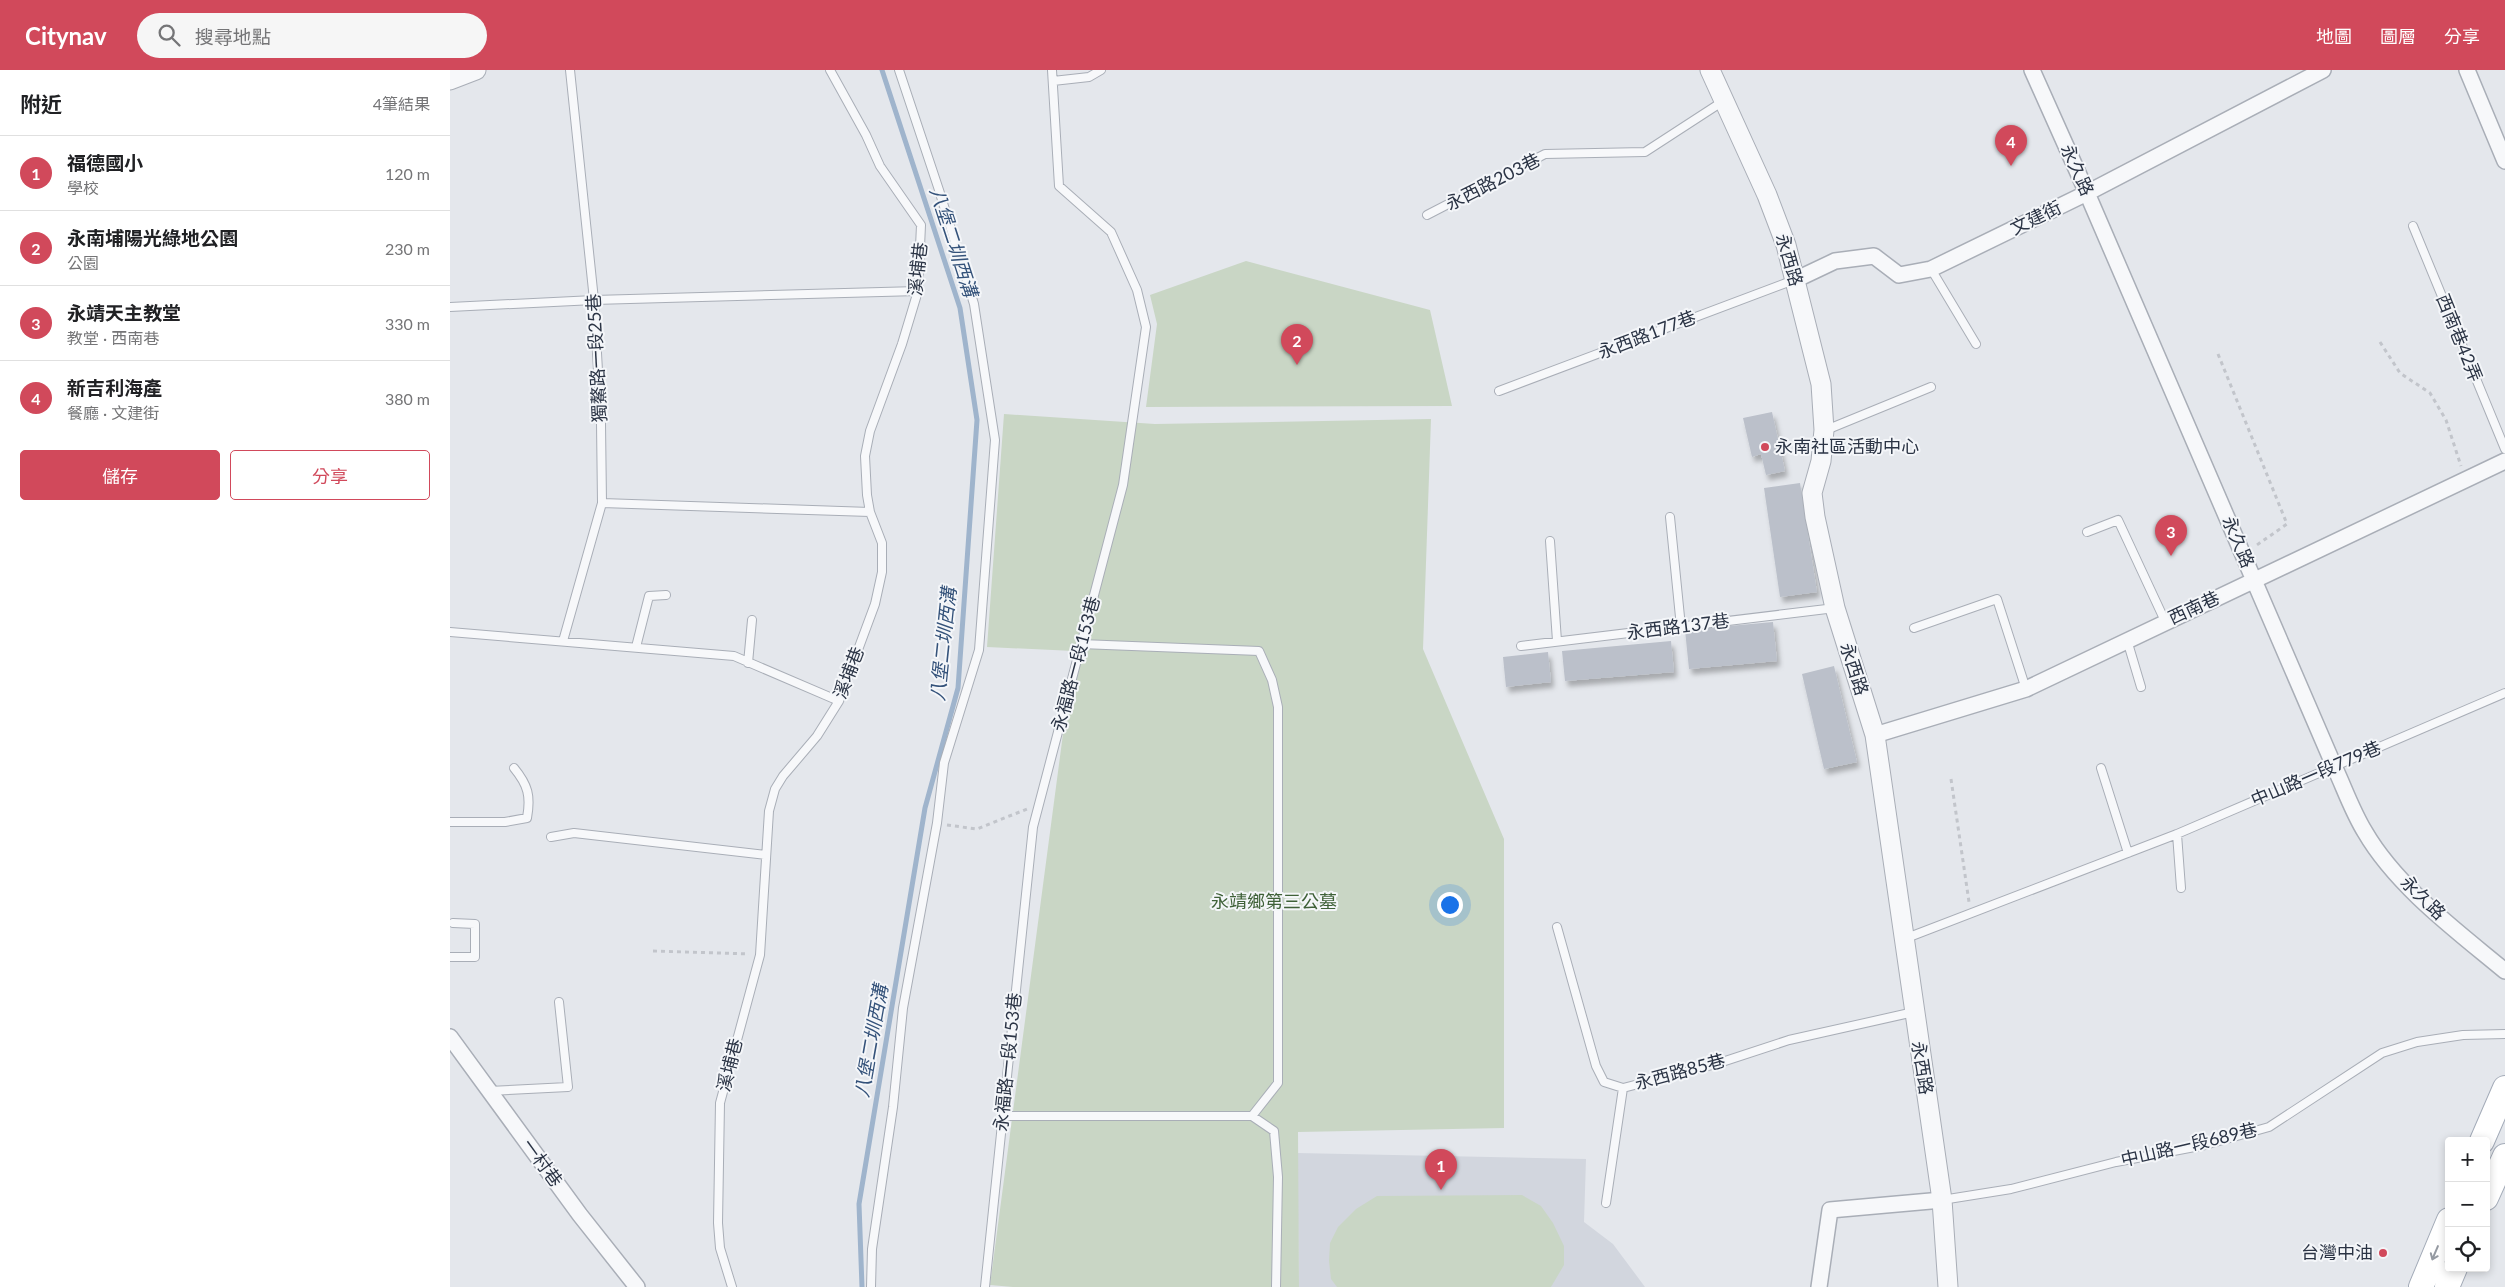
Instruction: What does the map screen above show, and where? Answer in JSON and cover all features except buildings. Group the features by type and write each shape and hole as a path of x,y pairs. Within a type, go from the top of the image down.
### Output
{"main road":[{"path":"2484,1137 2505,1088"},
{"path":"2490,1189 2505,1156"},
{"path":"2421,1287 2446,1227"},
{"path":"2447,1287 2453,1272"}],"street":[{"path":"450,80 476,70"},
{"name":"永西路","path":"1710,70 1768,195 1786,245 1821,384 1824,430 1821,461 1812,492 1815,517 1835,608 1875,735 1942,1200 1948,1287"},
{"name":"永久路","path":"2032,70 2334,766 2365,832 2398,875 2424,903 2505,971"},
{"name":"文建街","path":"1795,280 1835,261 1874,256 1900,275 1931,269 2087,193 2323,70"},
{"path":"2467,70 2505,162"},
{"name":"西南巷","path":"1875,735 2026,689 2165,621 2505,461"},
{"name":"一村巷","path":"450,1037 580,1215 637,1287"},
{"path":"1819,1287 1830,1210 1942,1200"}],"lane":[{"name":"獨鰲路一段25巷","path":"563,641 602,503 601,424 594,300 570,70"},
{"name":"溪埔巷","path":"732,1287 720,1248 718,1224 720,1103 760,955 769,811 775,789 783,776 817,736 840,701 876,604 882,572 882,543 870,512 865,456 870,431 902,344 918,291 921,225 880,166 866,135 830,70"},
{"path":"871,1287 872,1249 893,1107 903,1008 937,823 944,763 979,650 995,440 974,304 899,70"},
{"name":"永福路一段153巷","path":"985,1287 1033,827 1123,485 1146,327 1137,290 1111,232 1059,186 1052,70"},
{"path":"1053,81 1089,77 1101,70"},
{"name":"永西路203巷","path":"1427,215 1545,154 1645,152 1724,100"},
{"name":"西南巷42弄","path":"2413,226 2505,449"},
{"path":"1931,269 1976,344"},
{"name":"永西路177巷","path":"1498,391 1795,280"},
{"path":"450,307 594,300 918,291"},
{"path":"1824,430 1930,387"},
{"path":"602,503 870,512"},
{"path":"1670,516 1681,627"},
{"path":"2087,532 2118,520 2165,621"},
{"path":"1550,541 1557,641"},
{"path":"636,648 649,596 666,595"},
{"path":"1914,628 1996,599 2026,689"},
{"name":"永西路137巷","path":"1521,646 1835,608"},
{"path":"748,663 752,620"},
{"path":"450,632 734,656 840,701"},
{"path":"2127,640 2141,687"},
{"path":"1081,644 1259,651 1272,680 1278,707 1278,1083 1252,1116"},
{"name":"中山路一段779巷","path":"1904,939 2177,834 2505,693"},
{"path":"450,822 505,822 527,818 530,801 524,780 514,768"},
{"path":"2102,768 2128,853"},
{"path":"551,837 574,833 766,855"},
{"path":"2177,834 2181,888"},
{"path":"450,957 475,957 476,924 453,923"},
{"name":"永西路85巷","path":"1557,927 1596,1066 1604,1082 1623,1088 1716,1064 1789,1040 1914,1012"},
{"path":"489,1091 568,1087 559,1002"},
{"name":"中山路一段689巷","path":"1942,1200 2011,1189 2116,1162 2205,1145 2269,1127 2382,1053 2417,1042 2453,1036 2505,1034"},
{"path":"1606,1203 1623,1088"},
{"path":"1002,1116 1252,1116 1274,1132 1278,1176 1276,1287"}],"path":[{"path":"2380,342 2400,374 2430,393 2446,420 2466,480"},
{"path":"2218,354 2287,524 2243,554"},
{"path":"1951,779 1971,914"},
{"path":"937,823 977,829 1039,805"},
{"path":"653,951 760,955"}],"shaded area":[{"path":"1297,1153 1586,1159 1584,1222 1613,1244 1645,1287 1299,1287"}],"green space":[{"path":"1246,261 1430,310 1452,406 1146,407 1157,324 1150,295"},
{"name":"永靖鄉第三公墓","path":"1004,414 1155,424 1431,419 1423,649 1504,839 1504,1128 1298,1132 1299,1287 1013,1287 990,1285 1074,651 987,647"},
{"path":"1522,1195 1541,1206 1553,1223 1564,1246 1564,1265 1551,1287 1337,1287 1331,1279 1330,1243 1338,1227 1356,1209 1377,1196"}],"waterway":[{"name":"八堡二圳西溝","path":"862,1287 859,1204 925,808 958,688 977,420 960,308 882,70"}],"place":[{"name":"新吉利海產","path":"2011,166"},
{"name":"永南埔陽光綠地公園","path":"1297,365"},
{"name":"永南社區活動中心","path":"1765,447"},
{"name":"永靖天主教堂","path":"2171,556"},
{"name":"福德國小","path":"1441,1190"},
{"name":"台灣中油","path":"2383,1253"}]}
